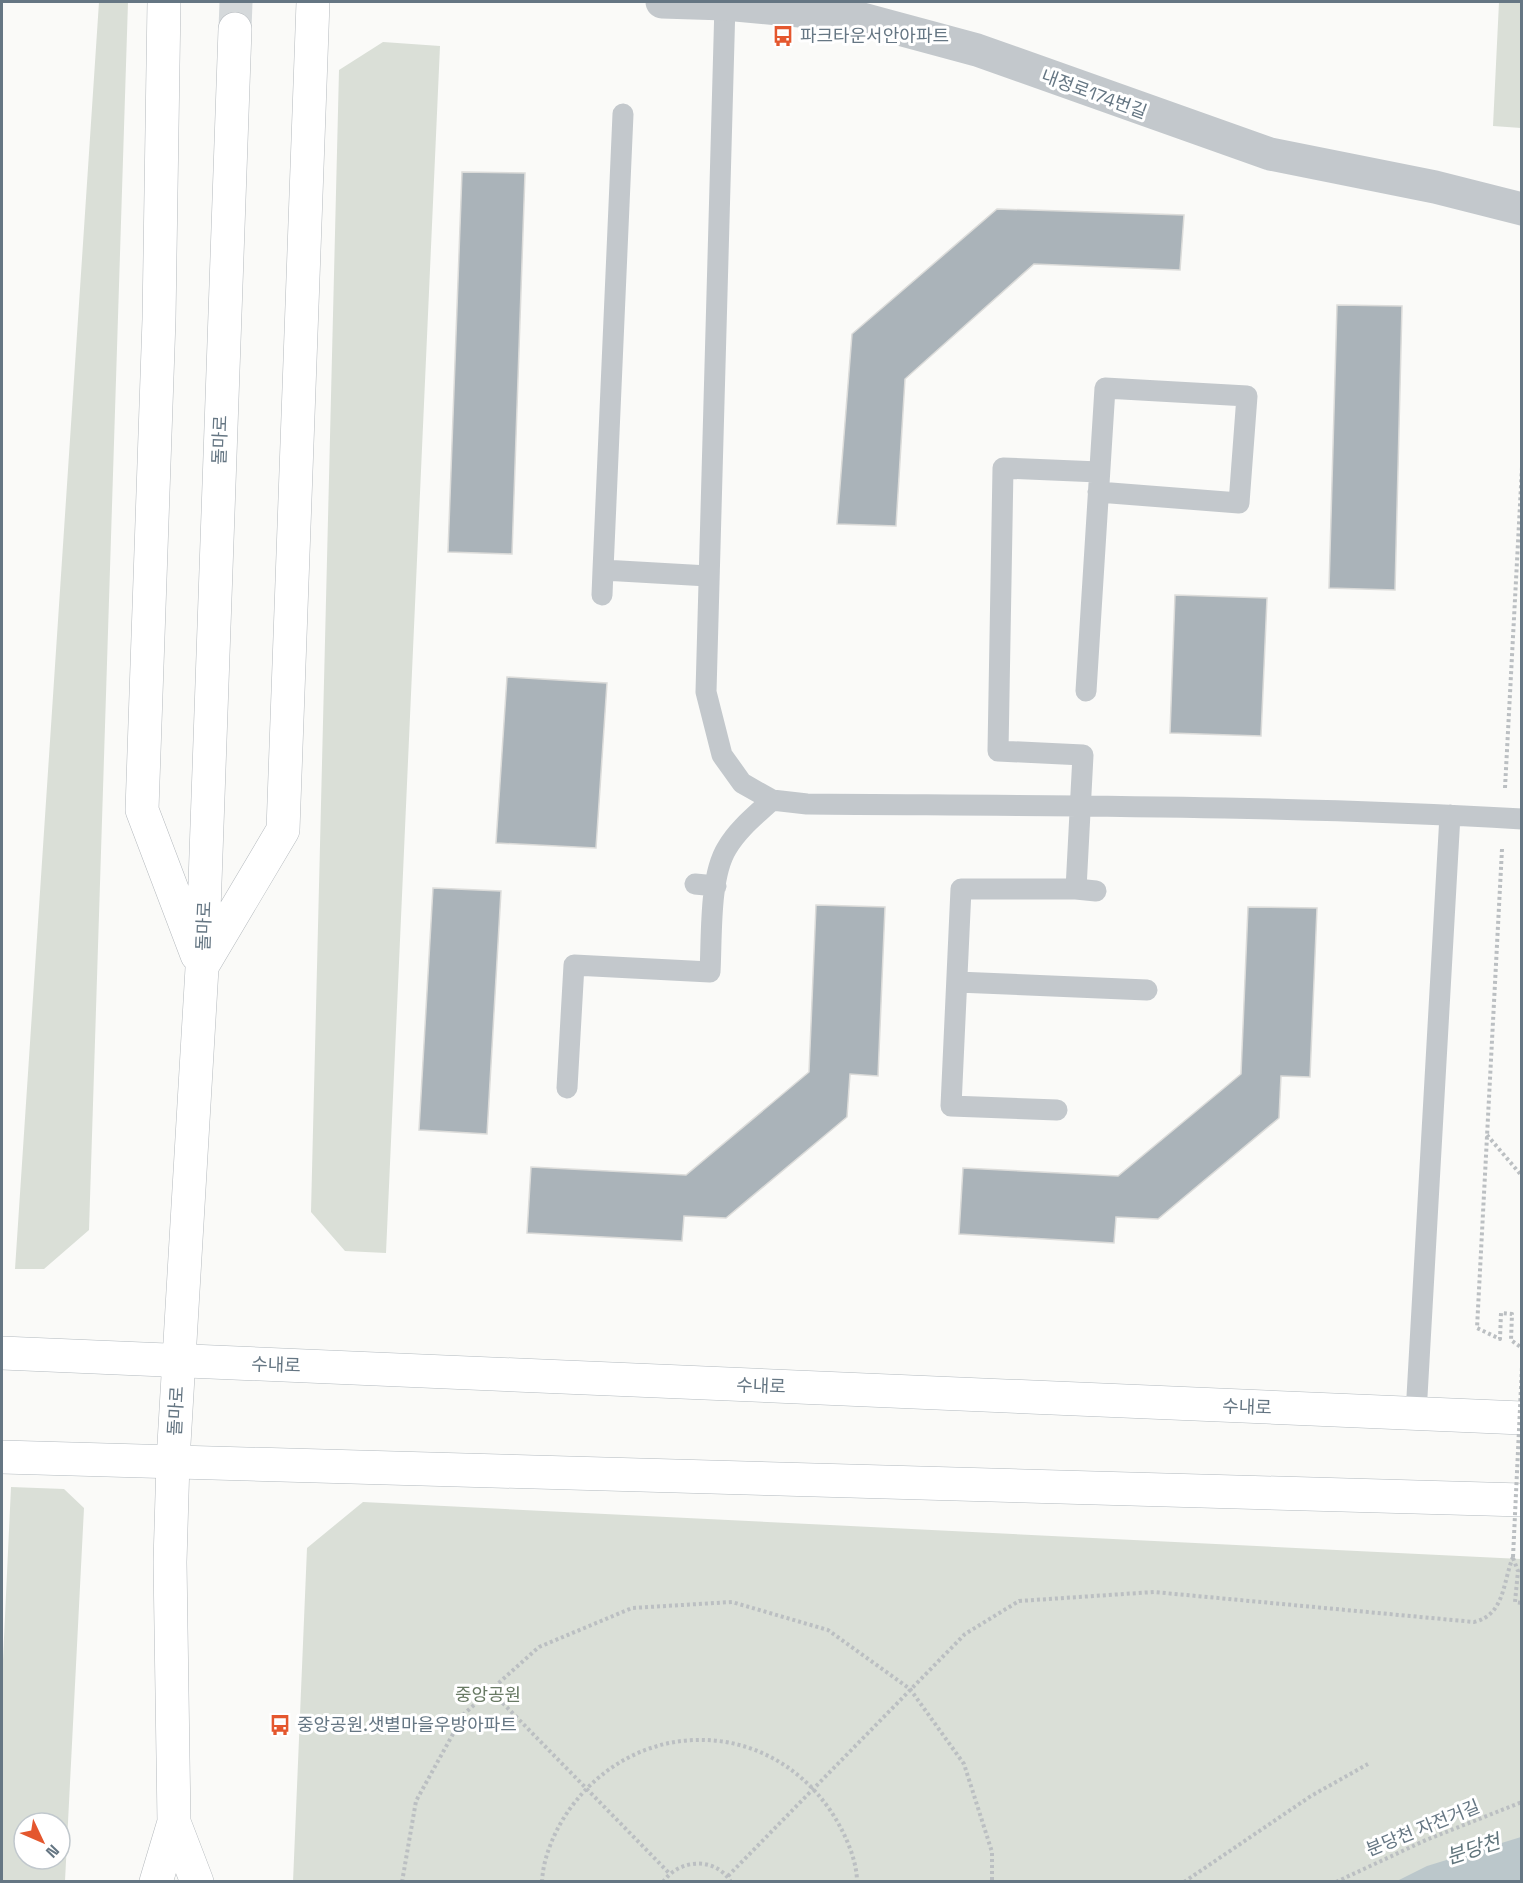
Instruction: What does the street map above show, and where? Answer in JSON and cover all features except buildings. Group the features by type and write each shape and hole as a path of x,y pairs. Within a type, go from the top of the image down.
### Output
{"main road":[{"path":"164,2 159,319 142,810 202,968"},
{"path":"202,968 283,830 313,2"},
{"name":"돌마로","path":"156,1881 174,1822 170,1562 173,1461 202,968 235,29"},
{"name":"수내로","path":"2,1353 1521,1418"},
{"path":"2,1457 1521,1500"},
{"name":"돌마로","path":"174,1822 196,1881"}],"street":[{"name":"내정로174번길","path":"662,2 725,3 851,16 977,50 1270,154 1435,187 1521,209"}],"lane":[{"path":"725,3 706,692 712,724 722,755 742,783 772,800 807,804 1082,806 1450,815 1521,819"},
{"path":"602,595 623,114"},
{"path":"1057,1110 951,1106 961,889 1086,890 1082,806 1083,755 998,751 1003,468 1099,482 1239,504 1247,396 1105,388 1099,482 1086,691"},
{"path":"603,570 708,576"},
{"path":"567,1088 574,965 710,972 706,885 717,874 726,849 744,825 772,800"},
{"path":"1416,1414 1450,815"},
{"path":"957,981 1147,990"}],"path":[{"path":"1505,789 1521,467"},
{"path":"1503,837 1477,1328 1500,1339 1501,1313 1512,1314 1511,1340 1521,1348"},
{"path":"1487,1135 1521,1176"},
{"path":"728,1876 965,1634 1019,1600 1154,1592 1474,1622 1485,1618 1496,1608 1513,1557 1521,1366"},
{"path":"1513,1557 1518,1571 1515,1602 1521,1603"},
{"path":"402,1881 416,1801 464,1714 539,1647 632,1608 732,1602 828,1630 910,1689 964,1764 992,1851 992,1881"},
{"path":"490,1690 669,1873"},
{"path":"542,1881 556,1829 585,1788 626,1756 674,1741 725,1741 773,1757 814,1787 842,1828 857,1881"},
{"path":"1184,1881 1311,1796 1368,1764"},
{"name":"분당천 자전거길","path":"1336,1881 1405,1849 1521,1802"},
{"path":"663,1881 679,1866 705,1864 728,1876 731,1881"}],"green space":[{"path":"99,2 128,2 89,1230 44,1269 15,1269"},
{"path":"1499,2 1521,2 1521,128 1493,126"},
{"path":"383,42 440,46 386,1253 345,1251 311,1212 339,70"},
{"path":"11,1487 64,1489 84,1508 69,1811 12,1811 12,1871 66,1871 65,1881 2,1881 2,1681"},
{"name":"중앙공원","path":"363,1502 1521,1559 1521,1881 293,1882 307,1548"}],"shaded area":[{"path":"1521,1837 1521,1881 1397,1881 1427,1866"}],"tunnel":[{"path":"235,29 236,2"}],"place":[{"name":"파크타운서안아파트","path":"783,36"},
{"name":"중앙공원.샛별마을우방아파트","path":"280,1725"}],"water label":[{"name":"분당천","path":"1473,1849"}]}
